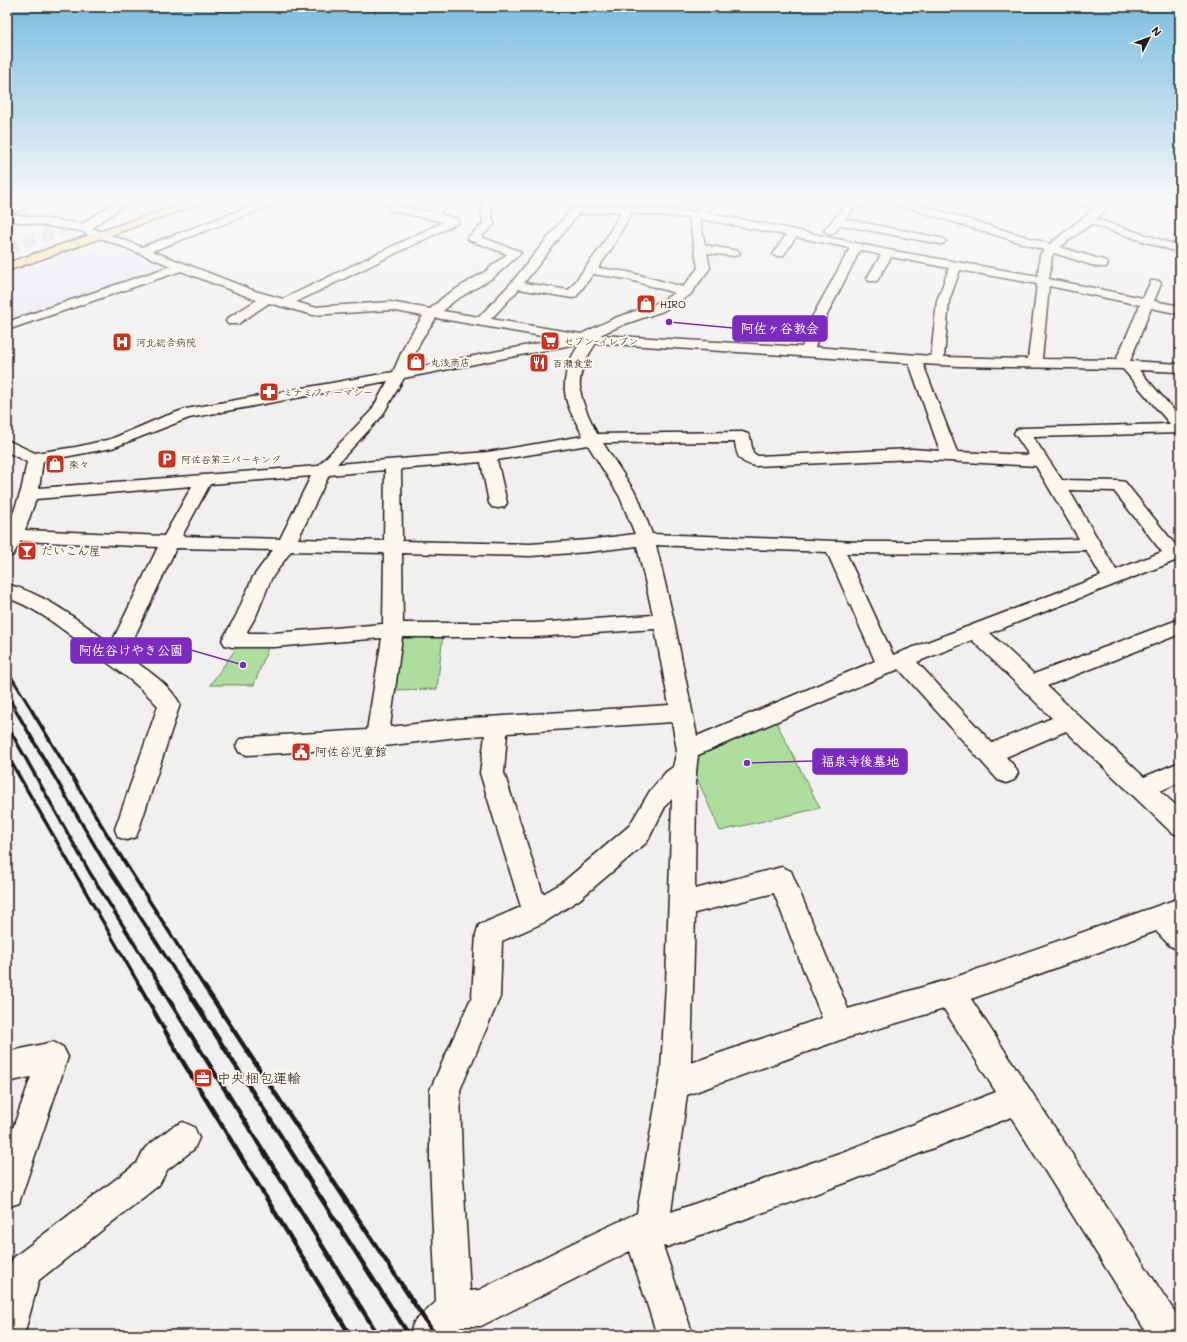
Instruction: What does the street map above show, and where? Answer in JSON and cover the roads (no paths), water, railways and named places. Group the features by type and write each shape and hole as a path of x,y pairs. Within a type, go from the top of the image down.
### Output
{"main road":[{"path":"7,267 23,262"}],"street":[{"path":"167,262 250,294 323,312 390,306 584,338 807,351 915,360 1124,365 1180,368"},
{"path":"285,303 370,262"},
{"path":"505,262 490,274 450,298 432,314 414,340 399,375 377,413 322,471 302,515 286,545 262,577 246,616 232,640 274,640 393,630 535,630 664,621"},
{"path":"482,322 516,285 535,262"},
{"path":"516,285 572,294 596,262"},
{"path":"7,445 35,458 104,446 171,418 189,408 399,375 584,338 620,321 658,308 686,292 704,268 702,262"},
{"path":"807,351 818,319 848,262"},
{"path":"873,278 883,262"},
{"path":"935,262 1043,281 1180,310"},
{"path":"1034,364 1044,262"},
{"path":"1095,262 1102,264"},
{"path":"937,361 943,301 956,265"},
{"path":"7,326 180,267"},
{"path":"590,270 635,278 686,292"},
{"path":"1124,365 1155,284"},
{"path":"233,321 268,299"},
{"path":"584,338 589,343 585,347 575,366 572,379 574,401 592,439 629,497 640,522 664,621 681,714 686,761 676,1070 646,1228 675,1335"},
{"path":"915,360 950,455"},
{"path":"1124,365 1180,427"},
{"path":"1112,579 1057,485 1022,433 1180,427"},
{"path":"29,494 488,458 592,439 742,438 745,455 755,461 912,454 1041,461"},
{"path":"7,552 16,535 29,494 36,464 35,458"},
{"path":"488,458 498,503"},
{"path":"377,738 393,630 392,466"},
{"path":"115,656 170,542 204,480"},
{"path":"454,1309 446,1161 445,1090 486,997 489,934 536,913 571,891 638,834 658,798 674,779 686,761 895,662 1178,554 1119,486 1057,485"},
{"path":"16,535 170,542 530,550 588,546 645,539 834,547 959,548 1092,544"},
{"path":"834,547 895,662 989,754 1006,773"},
{"path":"7,591 28,598 48,609 150,682 169,704 127,829"},
{"path":"1031,684 1180,626"},
{"path":"976,632 1180,825"},
{"path":"247,746 377,738 457,728 681,714"},
{"path":"989,754 1069,720"},
{"path":"497,726 492,773 536,913"},
{"path":"1142,788 1180,772"},
{"path":"682,904 782,879 840,1026"},
{"path":"673,1085 840,1026 1174,922"},
{"path":"950,993 1169,1335"},
{"path":"7,1067 53,1057 7,1191"},
{"path":"427,1335 454,1309 480,1308 583,1256 646,1228 667,1230 848,1166 1018,1099"},
{"path":"7,1333 25,1270 148,1174 156,1159 183,1138"}],"railway":[{"path":"7,670 33,712"},
{"path":"7,695 17,712"},
{"path":"16,711 102,858 186,988"},
{"path":"32,711 113,844 205,988"},
{"path":"7,725 90,873 162,988"},
{"path":"7,755 141,988"},
{"path":"140,987 180,1057 350,1335"},
{"path":"161,987 378,1335"},
{"path":"185,987 409,1335"},
{"path":"205,987 435,1335"}],"place":[{"name":"HIRO","path":"646,304"},
{"name":"阿佐ヶ谷教会","path":"669,322"},
{"name":"セブン-イレブン","path":"550,341"},
{"name":"河北総合病院","path":"122,342"},
{"name":"丸浅商店","path":"416,362"},
{"name":"百瀬食堂","path":"539,363"},
{"name":"ミナミファーマシー","path":"269,392"},
{"name":"阿佐谷第三パーキング","path":"167,459"},
{"name":"楽々","path":"55,464"},
{"name":"だいこん屋","path":"27,551"},
{"name":"阿佐谷けやき公園","path":"243,665"},
{"name":"阿佐谷児童館","path":"301,752"},
{"name":"福泉寺後墓地","path":"747,763"},
{"name":"中央梱包運輸","path":"203,1078"}]}
